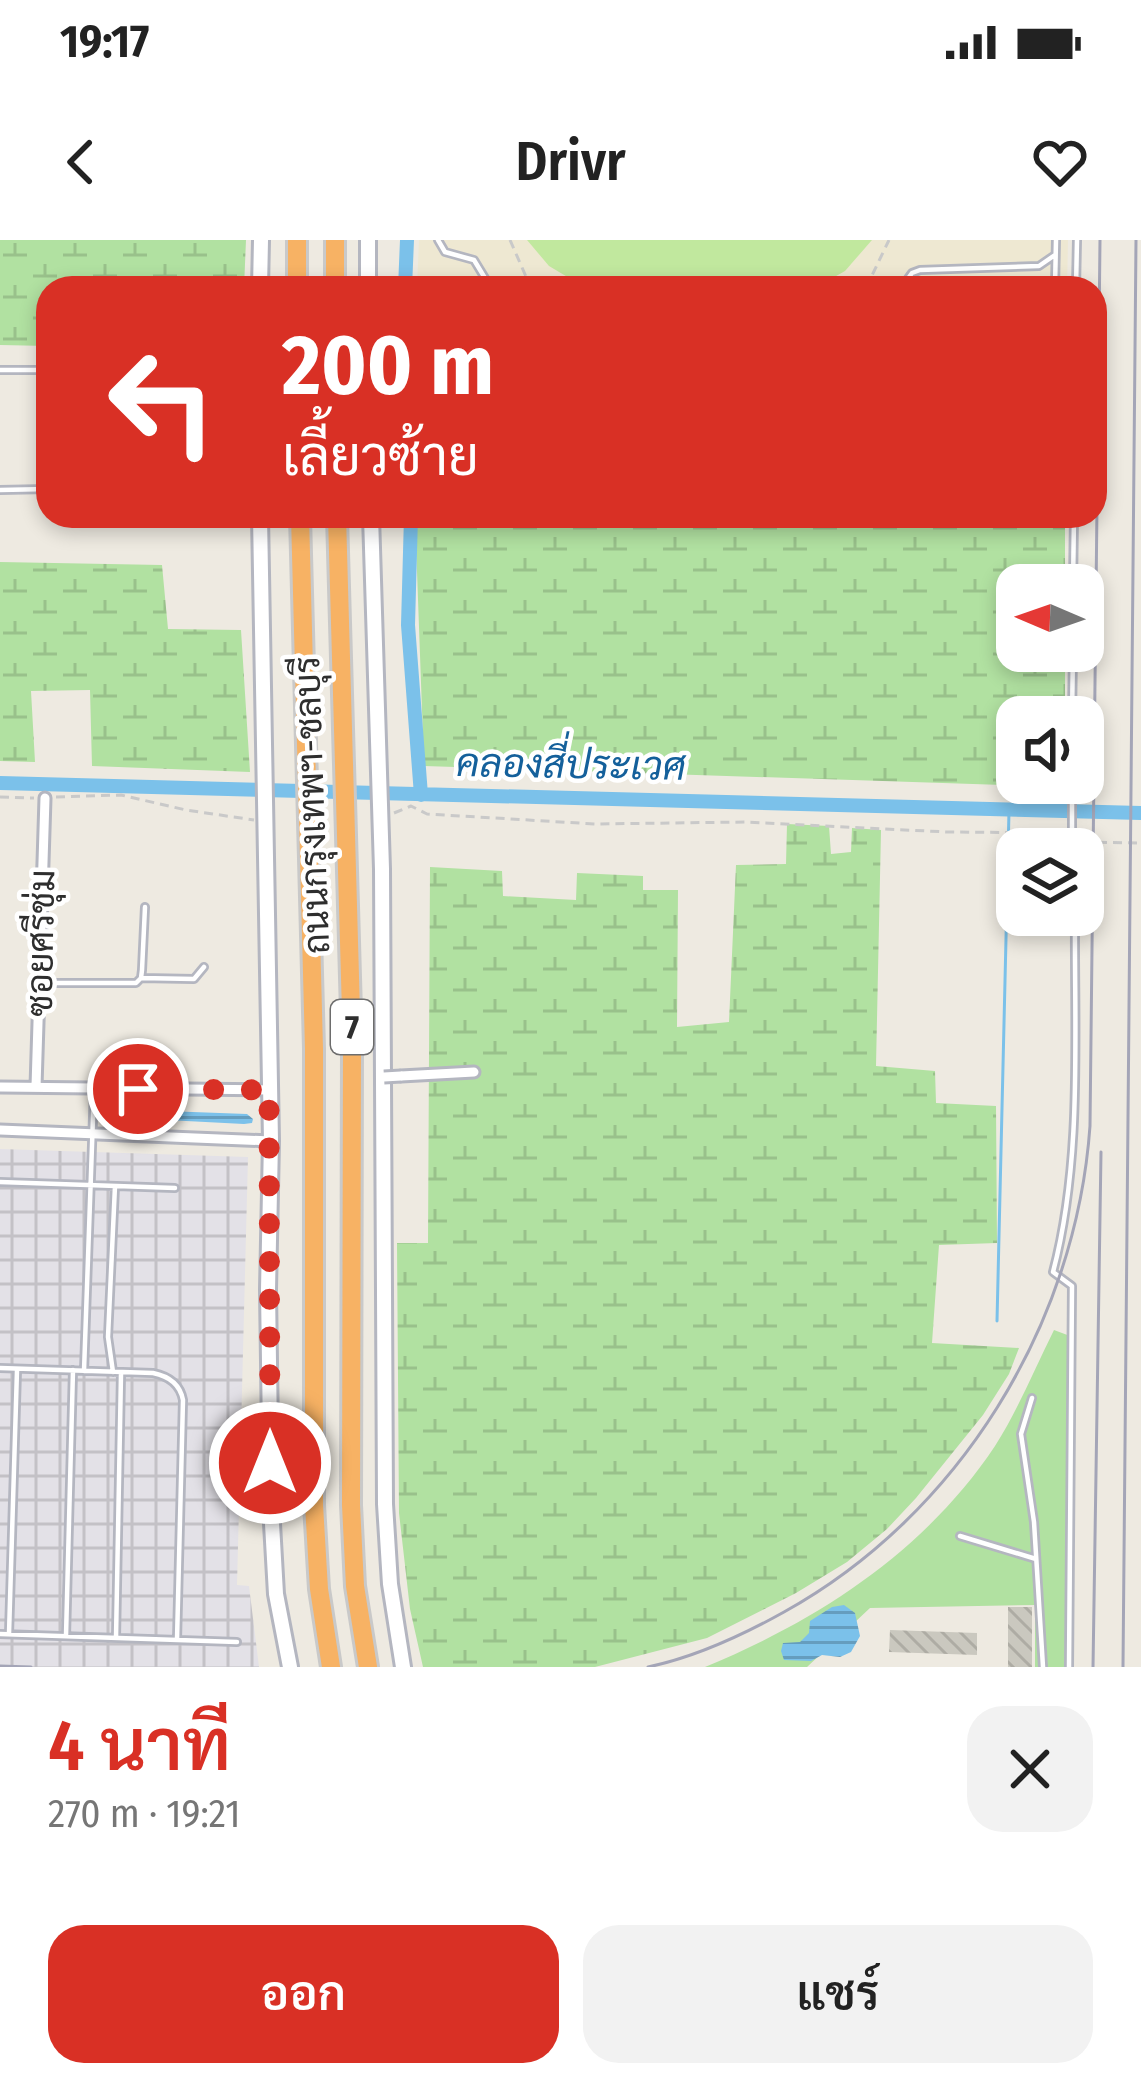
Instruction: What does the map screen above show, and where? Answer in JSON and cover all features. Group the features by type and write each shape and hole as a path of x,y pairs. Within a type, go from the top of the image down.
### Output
{"highway":[{"path":"297,240 297,276"},
{"path":"335,240 335,276"},
{"name":"ถนนกรุงเทพฯ-ชลบุรี","path":"300,528 311,871 314,1505 319,1589 331,1667"},
{"name":"ถนนกรุงเทพฯ-ชลบุรี","path":"337,528 352,1048 351,1505 355,1586 368,1667"}],"main road":[{"path":"260,276 261,240"},
{"path":"368,240 368,276"},
{"path":"260,528 272,1528 276,1594 290,1667"},
{"path":"371,528 393,1077 385,1504 390,1584 403,1667"}],"street":[{"name":"ซอยศรีชุ่ม","path":"36,1088 45,798"},
{"path":"393,1077 474,1072"},
{"path":"0,1087 269,1090"},
{"path":"0,1130 271,1141"}],"lane":[{"path":"439,240 446,252 474,260 485,276"},
{"path":"1055,276 1056,240"},
{"path":"1076,276 1077,240"},
{"path":"909,276 920,270 1039,266 1055,255"},
{"path":"0,370 36,370"},
{"path":"0,490 36,489"},
{"path":"1073,564 1074,528"},
{"path":"141,978 145,907"},
{"path":"1069,1667 1072,1286 1053,1272 1072,1178 1075,936"},
{"path":"40,983 194,979 204,967"},
{"path":"84,1371 94,1088"},
{"path":"0,1182 175,1188"},
{"path":"116,1186 108,1337 117,1372 116,1638"},
{"path":"0,1368 158,1374 182,1393 177,1640"},
{"path":"9,1634 17,1368"},
{"path":"66,1636 73,1370"},
{"path":"1032,1397 1021,1434 1043,1667"},
{"path":"960,1536 1036,1559"},
{"path":"0,1634 237,1642"}],"path":[{"path":"510,240 526,276"},
{"path":"872,276 889,240"},
{"path":"0,797 121,795 259,821"},
{"path":"411,806 428,814 595,824 745,822 996,835"},
{"path":"1104,841 1141,843"}],"shaded area":[{"path":"419,240 1068,240 1067,276 418,276"},
{"path":"0,1149 248,1157 237,1585 249,1586 259,1667 0,1667"}],"green space":[{"path":"0,240 246,240 244,276 36,276 36,346 0,345"},
{"path":"527,240 872,240 836,276 566,276 549,266"},
{"path":"415,528 1065,528 1065,564 996,564 996,672 1065,672 1065,696 996,696 996,785 424,766"},
{"path":"0,562 162,565 168,629 241,630 250,772 92,766 90,690 31,691 35,762 0,761"},
{"path":"787,824 829,826 831,854 851,852 852,828 881,830 876,1066 935,1071 936,1103 996,1106 997,1243 939,1245 932,1343 1019,1348 1009,1374 983,1415 887,1529 847,1562 796,1593 707,1638 595,1667 423,1667 410,1609 399,1513 397,1243 428,1243 430,867 502,871 503,896 576,900 577,873 643,876 643,890 678,890 677,1027 729,1022 736,865 786,864"},
{"path":"1054,1330 1070,1336 1066,1667 1035,1667 1035,1605 870,1608 807,1667 705,1667 828,1604 903,1550 967,1484 995,1446"}],"water":[{"path":"129,1111 247,1114 253,1119 244,1124 128,1118"},
{"path":"844,1605 855,1613 860,1636 851,1652 811,1661 784,1660 783,1643 800,1642 809,1633 810,1621"}],"building":[{"path":"1008,1607 1032,1607 1032,1667 1008,1667"},
{"path":"890,1630 977,1633 977,1655 889,1652"}],"waterway":[{"path":"406,276 407,240"},
{"path":"411,528 408,625 421,795"},
{"name":"คลองสี่ประเวศ","path":"0,783 1141,813"},
{"path":"997,1321 1009,811"}],"railway":[{"path":"1100,240 1100,276"},
{"path":"1123,1667 1136,240"},
{"path":"648,1667 718,1645 784,1612 847,1571 904,1523 954,1468 997,1407 1033,1342 1061,1272 1080,1200 1090,1126 1097,528"},
{"path":"1093,1667 1101,1152"},
{"path":"0,1666 31,1667"}],"route":[{"path":"138,1089 269,1090 270,1463"}]}
